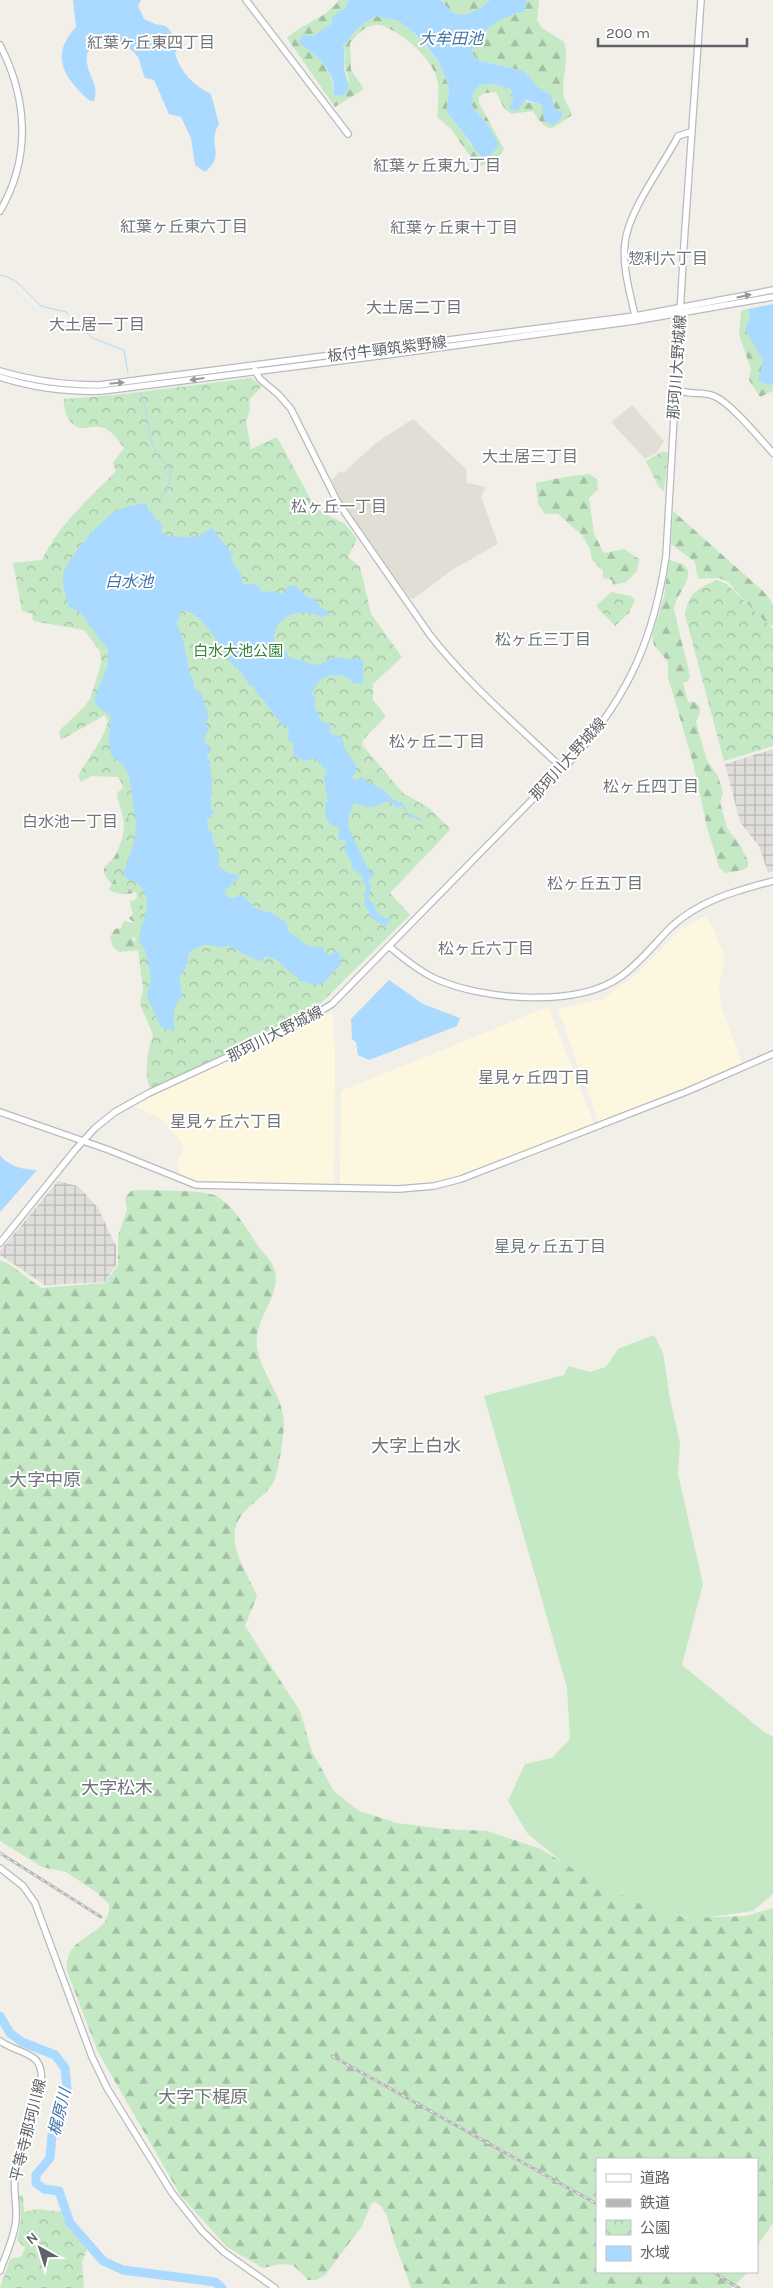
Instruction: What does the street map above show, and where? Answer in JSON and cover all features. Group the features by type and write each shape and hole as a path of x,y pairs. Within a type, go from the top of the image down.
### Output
{"main road":[{"path":"246,0 348,134"},
{"name":"那珂川大野城線","path":"0,1243 83,1141 104,1120 126,1105 314,1017 339,998 563,769 594,733 619,698 635,668 653,622 666,556 691,132 701,0"},
{"path":"0,46 12,71 21,100 23,127 20,164 11,191 0,211"},
{"path":"635,316 624,258 628,229 634,213 678,136 691,132"},
{"name":"板付牛頸筑紫野線","path":"0,371 46,383 99,385 681,311 773,290"},
{"name":"板付牛頸筑紫野線","path":"0,377 45,389 68,392 102,391 255,370 394,354 773,297"},
{"path":"255,370 260,379 279,395 291,409 337,501 439,646 470,680 563,769"},
{"path":"676,389 684,394 712,395 723,400 773,453"},
{"path":"390,947 410,964 437,979 485,995 548,996 584,993 619,978 689,913 727,893 773,880"},
{"path":"0,1112 83,1141 196,1185 373,1189 434,1186 461,1179 599,1127 773,1054"},
{"path":"0,1868 23,1886 34,1903 92,2057 107,2088 172,2193 202,2230 224,2252 275,2288"},
{"name":"平等寺那珂川線","path":"0,2042 29,2054 37,2060 43,2070 41,2084 15,2176 17,2217 15,2229 0,2270"}],"shaded area":[{"path":"632,405 664,441 657,452 645,459 611,422"},
{"path":"413,419 466,469 467,483 486,487 481,497 498,544 452,570 413,599 409,597 340,499 332,480 340,471 343,473 376,443"},
{"path":"773,749 773,871 768,873 759,846 740,822 725,764"},
{"path":"707,915 725,957 719,987 722,1009 743,1065 599,1123 558,1009 603,999 639,972 682,928"},
{"path":"548,1007 594,1124 460,1178 431,1184 340,1186 341,1091"},
{"path":"332,1013 335,1052 334,1186 197,1181 180,1176 177,1161 184,1151 182,1143 160,1118 132,1105"},
{"path":"58,1181 78,1186 98,1208 116,1246 116,1265 105,1282 45,1285 0,1255 0,1251"}],"green space":[{"path":"339,0 349,0 345,8 332,17 331,24 299,43 323,63 333,83 333,91 349,81 344,63 346,54 343,46 359,27 376,16 398,21 422,41 440,64 449,87 447,112 472,146 493,135 488,125 472,106 474,92 480,85 494,84 511,89 513,99 542,105 561,119 563,111 555,110 551,95 538,87 524,71 478,60 471,52 480,37 492,25 499,20 524,12 527,0 539,0 537,20 542,28 564,42 566,60 563,94 572,115 560,124 551,128 547,127 538,119 533,111 511,114 504,108 496,92 485,93 479,97 479,103 504,149 493,161 477,166 451,129 437,117 438,82 430,64 417,49 400,35 383,26 375,25 364,29 350,43 351,70 364,89 335,107 287,38 327,12"},
{"path":"440,0 490,0 478,9 462,15 452,12"},
{"path":"748,309 750,317 746,331 763,360 770,385 773,383 773,391 760,397 749,380 751,369 739,335 741,311"},
{"name":"白水大池公園","path":"251,378 262,386 249,400 250,409 246,422 251,449 277,437 316,509 345,524 357,539 348,557 360,567 371,614 402,657 373,684 373,700 386,716 363,740 362,745 403,793 429,808 450,828 390,893 410,915 312,1012 151,1089 147,1078 147,1070 149,1047 153,1035 140,1004 143,989 138,949 135,942 135,931 140,919 142,906 135,891 117,884 111,873 127,836 128,814 126,798 118,777 91,776 81,782 78,776 99,743 108,721 105,715 61,740 59,731 90,699 101,664 100,651 84,630 33,621 32,614 22,611 13,563 42,560 66,524 116,471 113,463 124,448 114,435 105,428 96,426 80,428 72,424 65,412 64,399 116,395"},
{"path":"663,451 668,453 664,491 659,487 646,461"},
{"path":"589,474 597,479 598,489 589,498 594,534 604,553 624,549 639,559 637,571 626,582 613,585 612,580 603,578 603,571 592,560 590,549 582,535 558,514 545,514 538,504 536,483"},
{"path":"673,511 765,593 773,604 773,626 765,623 728,582 719,578 698,579 695,562 671,544"},
{"path":"669,560 683,564 688,570 687,580 674,610 690,676 688,681 683,683 688,702 695,702 700,709 696,722 707,761 718,776 723,793 720,802 727,828 740,845 748,861 748,867 743,870 726,873 719,867 707,827 693,763 668,677 668,662 654,645 652,635 664,597"},
{"path":"717,580 727,584 773,629 773,746 724,761 685,615 691,596 699,589"},
{"path":"611,592 631,596 635,600 629,613 615,626 596,606"},
{"path":"126,785 136,891 130,894 122,894 115,893 109,889 112,884 106,877 104,869 115,856 120,846 124,822 117,793"},
{"path":"139,894 143,908 136,936 132,938 140,950 119,952 113,947 110,937 115,929 121,928 124,921 134,923 129,918 133,914 130,903"},
{"path":"131,1191 192,1192 212,1194 218,1197 236,1214 246,1227 276,1274 273,1294 258,1329 257,1349 264,1371 280,1403 283,1414 282,1445 275,1479 238,1522 235,1532 235,1544 241,1564 257,1596 245,1626 300,1711 312,1752 334,1791 359,1811 397,1823 444,1829 487,1831 541,1849 586,1877 635,1902 687,1918 746,1916 773,1908 773,2223 758,2245 758,2158 596,2158 596,2273 747,2273 732,2288 411,2288 386,2215 380,2205 375,2202 371,2204 362,2226 325,2275 316,2280 308,2280 293,2265 280,2264 263,2268 227,2247 181,2196 98,2052 67,1971 68,1958 72,1949 103,1924 108,1915 109,1904 96,1892 66,1872 42,1867 0,1841 0,1260 9,1264 41,1288 105,1283 118,1265 118,1236 127,1210 125,1198"},
{"path":"654,1335 663,1353 670,1399 680,1443 678,1474 703,1584 682,1665 773,1737 773,1894 753,1911 694,1919 602,1895 528,1834 508,1801 525,1764 552,1758 570,1739 567,1688 484,1396 564,1375 568,1366 590,1372 606,1367 618,1349"},
{"path":"19,2195 23,2195 24,2212 37,2209 61,2212 66,2226 87,2249 82,2262 84,2288 0,2288 10,2259 21,2257 25,2248 17,2240 21,2220"}],"water":[{"path":"73,0 141,0 138,6 144,19 166,26 180,43 175,53 177,60 193,83 211,94 219,124 214,138 215,160 205,172 195,165 191,138 181,117 169,114 154,80 145,78 137,56 120,41 107,35 93,44 87,54 88,67 95,87 94,101 90,101 73,84 63,66 62,57 63,48 76,27"},
{"name":"大牟田池","path":"349,0 440,0 452,12 462,15 478,9 490,0 527,0 524,12 499,20 492,25 480,37 471,52 478,60 524,71 538,87 551,95 555,110 563,111 561,119 553,125 544,120 542,105 526,100 517,111 509,108 513,99 511,89 494,84 480,85 474,92 472,106 488,125 499,145 491,155 482,158 447,112 449,87 440,64 423,41 398,21 376,16 359,27 343,46 348,89 347,93 340,96 334,94 333,82 328,70 299,43 302,35 313,36 331,24 332,17 345,8"},
{"path":"773,304 773,383 770,385 758,381 763,360 745,330 750,317 748,309"},
{"name":"白水池","path":"145,503 148,507 146,512 152,512 154,518 163,526 161,530 165,535 191,538 194,536 200,537 202,532 204,533 212,528 233,555 230,558 241,574 243,584 252,584 260,587 261,592 276,591 280,594 285,592 291,585 295,585 307,597 315,599 321,608 328,611 328,614 322,617 305,613 290,615 278,624 274,641 284,649 289,657 316,665 338,657 349,660 356,657 359,660 363,660 363,683 356,684 343,675 334,676 331,674 320,680 311,694 315,697 315,710 319,713 320,721 330,724 331,734 340,736 344,743 343,746 355,764 357,772 351,777 357,780 361,777 379,788 380,791 381,788 394,800 403,803 407,812 420,818 423,822 410,816 401,806 397,808 390,802 384,802 371,807 354,803 349,814 348,827 369,871 374,875 368,880 371,886 369,900 375,905 374,908 379,915 391,920 385,926 373,919 368,913 369,910 364,905 366,885 363,883 363,877 351,867 352,863 345,852 345,840 338,840 340,828 330,824 326,817 325,804 328,802 324,778 326,770 315,758 305,761 294,756 293,743 288,740 289,731 286,725 282,725 262,698 255,692 255,688 252,685 250,686 238,668 234,667 204,624 189,612 181,611 177,624 184,644 190,674 194,681 194,689 201,693 209,718 205,723 209,728 204,740 211,751 206,757 210,761 210,772 213,781 211,784 213,795 209,795 211,798 211,810 215,812 207,819 208,828 213,835 212,838 219,854 219,866 228,873 239,875 238,879 225,891 226,896 232,898 243,895 259,909 270,912 286,922 288,931 308,946 322,947 329,956 337,951 341,958 340,965 325,982 314,985 298,980 298,977 278,961 269,957 264,957 262,962 228,946 224,948 205,945 196,948 188,955 188,963 179,978 183,997 175,1007 175,1031 161,1027 147,997 151,977 146,952 139,940 146,911 146,898 144,891 139,885 126,878 123,874 135,840 136,822 129,776 124,766 111,755 109,739 111,716 97,706 94,699 108,665 108,650 81,613 69,607 63,581 64,572 72,558 85,540 107,517 129,506"},
{"path":"389,980 423,1004 460,1018 457,1026 369,1060 358,1055 356,1042 352,1039 351,1019"},
{"path":"0,1155 7,1162 17,1167 37,1170 0,1212"}],"waterway":[{"path":"0,275 18,283 41,306 66,312 92,338 124,350 128,373"},
{"path":"140,393 146,408 150,434 155,450 170,468 167,488 157,503 147,512"},
{"name":"梶原川","path":"0,2016 10,2033 22,2042 55,2055 65,2068 67,2089 52,2135 50,2158 36,2175 36,2183 44,2189 59,2191 70,2223 103,2261 123,2270 215,2282 222,2288"}],"railway":[{"path":"0,1853 101,1917"},
{"path":"332,2056 596,2203"},
{"path":"715,2273 739,2288"}],"district":[{"name":"紅葉ヶ丘東四丁目","path":"151,42"},
{"name":"紅葉ヶ丘東九丁目","path":"437,165"},
{"name":"紅葉ヶ丘東六丁目","path":"184,226"},
{"name":"紅葉ヶ丘東十丁目","path":"454,227"},
{"name":"惣利六丁目","path":"668,258"},
{"name":"大土居二丁目","path":"414,307"},
{"name":"大土居一丁目","path":"97,324"},
{"name":"大土居三丁目","path":"530,456"},
{"name":"松ヶ丘一丁目","path":"339,506"},
{"name":"松ヶ丘三丁目","path":"543,639"},
{"name":"松ヶ丘二丁目","path":"437,741"},
{"name":"松ヶ丘四丁目","path":"651,786"},
{"name":"白水池一丁目","path":"70,821"},
{"name":"松ヶ丘五丁目","path":"595,883"},
{"name":"松ヶ丘六丁目","path":"486,948"},
{"name":"星見ヶ丘四丁目","path":"534,1077"},
{"name":"星見ヶ丘六丁目","path":"226,1121"},
{"name":"星見ヶ丘五丁目","path":"550,1246"},
{"name":"大字上白水","path":"416,1446"},
{"name":"大字中原","path":"45,1480"},
{"name":"大字松木","path":"117,1788"},
{"name":"大字下梶原","path":"203,2097"}]}
